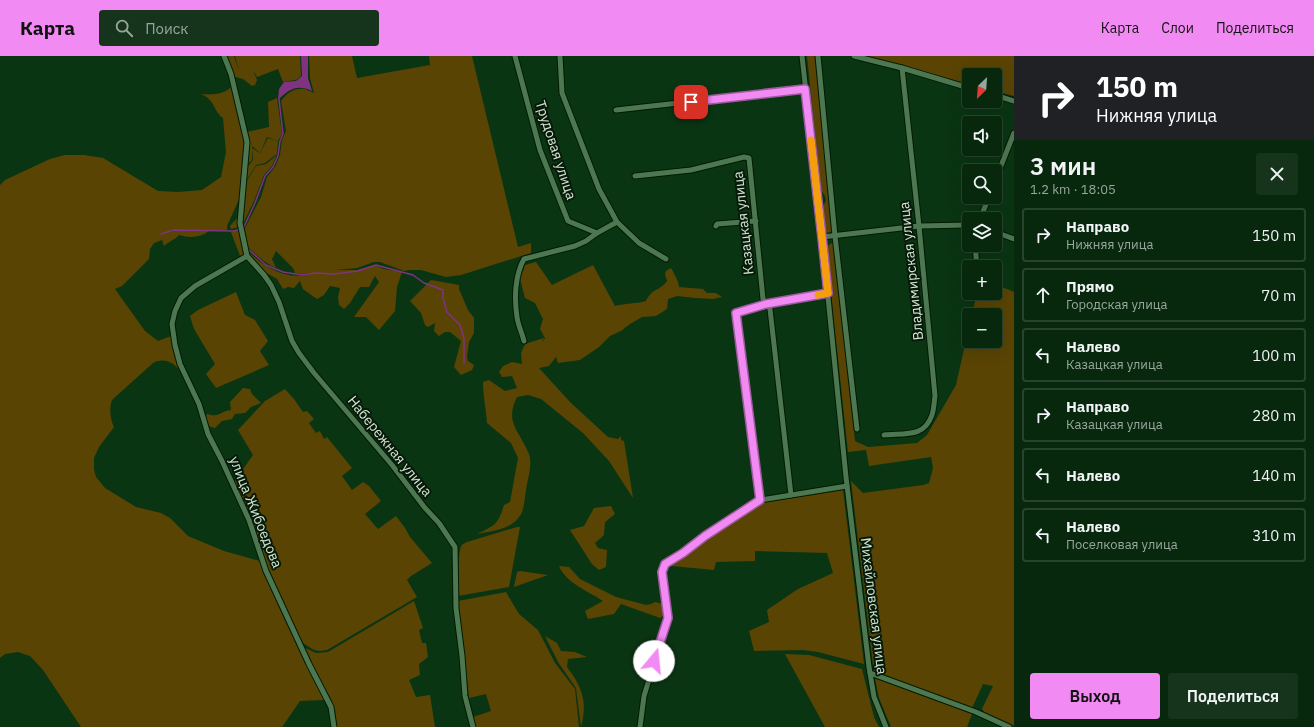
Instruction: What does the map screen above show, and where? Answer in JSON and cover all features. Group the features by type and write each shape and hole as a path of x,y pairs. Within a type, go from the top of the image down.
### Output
{"street":[{"path":"224,56 231,74 247,142 240,223 246,254"},
{"name":"Трудовая улица","path":"514,56 540,150 568,221 597,233"},
{"path":"560,56 562,93 599,189 616,222 639,243 666,259"},
{"name":"Михайловская улица","path":"802,56 847,486 870,673 874,697 886,727"},
{"path":"818,56 835,236 857,429"},
{"path":"854,56 902,68 962,86"},
{"name":"Владимирская улица","path":"884,435 918,432 924,429 932,415 935,396 902,68"},
{"path":"616,110 805,89"},
{"path":"1002,97 1014,101"},
{"path":"1002,164 1014,133"},
{"name":"Казацкая улица","path":"634,176 691,170 744,157 749,158 763,300 770,309 791,495"},
{"path":"716,226 718,224 756,221"},
{"path":"524,341 517,317 515,296 517,280 521,264 524,259 575,246 586,241 616,222"},
{"path":"822,237 919,226 962,225"},
{"path":"1002,235 1014,239"},
{"name":"улица Жибоедова","path":"246,254 195,286 181,298 175,311 172,324 174,346 180,364 199,404 208,434 249,520 266,571 309,664 331,707 334,727"},
{"name":"Набережная улица","path":"246,254 271,285 279,302 292,341 299,353 318,378 392,465 425,508 439,523 455,547 456,608 465,696 473,727"},
{"path":"760,500 736,313 766,304 828,293"},
{"path":"640,727 644,696 668,618 662,572 665,564 760,500 847,486"},
{"path":"870,673 976,712 1009,727"}],"shaded area":[{"path":"227,56 234,56 239,71 235,56 300,56 301,76 296,80 283,82 278,69 257,77 253,70 257,80 255,85 252,86 243,79 235,77"},
{"path":"301,56 308,56 308,78 312,91 302,88 290,90 278,100 279,89 284,82 296,81 302,76"},
{"path":"309,56 352,56 357,78 430,65 429,56 472,56 518,247 531,243 531,253 461,275 446,277 421,270 404,271 380,262 374,262 357,268 335,270 357,270 374,265 384,269 402,272 397,287 395,311 379,330 366,317 354,317 379,282 375,276 369,287 360,287 350,303 344,309 339,305 338,297 340,288 330,286 324,295 317,299 303,289 300,281 294,288 288,287 283,289 277,279 263,271 245,256 240,256 231,232 243,229 242,245 265,265 284,274 293,276 314,273 295,273 293,268 276,251 272,259 276,268 271,266 255,254 244,243 245,228 261,197 267,177 275,167 280,155 282,140 286,131 281,101 288,93 297,89 305,89 314,93 310,78"},
{"path":"807,56 815,56 832,229 831,232 828,233 825,231 823,206 826,201 821,190"},
{"path":"862,56 1014,56 1014,96 1002,93 1002,68 962,68 962,82"},
{"path":"233,85 246,143 241,195 227,226 227,230 192,231 209,231 195,237 179,235 164,246 162,240 154,243 150,249 149,259 122,286 115,289 145,331 158,341 171,336 179,370 174,364 167,361 156,361 112,400 110,414 114,427 99,447 94,458 96,477 105,488 136,507 161,513 170,518 188,536 224,551 260,561 284,618 324,700 300,701 282,727 81,727 43,670 30,656 18,652 5,654 0,658 0,185 5,180 50,159 65,155 84,155 103,158 158,191 178,192 202,190 221,177 226,152 223,118 217,112 209,99 201,94 222,93","holes":["174,230 192,231 174,231 161,234"]},
{"path":"277,98 282,134 278,141 267,137 260,153 252,146 252,160 246,166 247,132 269,127 268,102"},
{"path":"268,138 278,141 277,154 265,163 256,165 246,181 247,168 253,160 252,148 260,153"},
{"path":"277,155 272,166 264,175 242,226 231,229 230,226 238,217 238,213 245,198 246,182 256,166 266,164"},
{"path":"835,241 855,441 868,447 917,443 927,435 956,385 964,348 1002,348 1002,308 974,308 975,300 1002,300 1002,287 1014,292 1014,726 985,713 982,709 993,686 983,684 972,708 874,672 851,481 863,493 923,485 929,483 933,468 931,457 869,466 866,450 848,452 826,247"},
{"path":"536,262 552,285 593,265 615,306 646,301 654,291 667,281 665,274 666,271 671,268 679,287 703,289 707,293 716,293 722,297 713,299 677,296 668,299 667,309 656,316 642,317 630,324 621,331 610,336 599,347 580,360 558,363 556,357 549,366 539,368 571,403 608,437 618,439 621,436 621,440 624,441 633,498 609,461 583,433 541,399 528,395 517,397 513,406 513,420 529,454 530,461 523,509 519,518 509,526 477,534 495,524 500,517 504,505 510,502 518,458 511,443 487,423 483,382 489,380 505,391 517,388 512,376 502,377 499,372 503,366 512,362 522,364 521,353 525,344 544,338 542,343 545,338 540,329 543,319 535,303 525,298 520,279 525,265"},
{"path":"431,280 459,285 459,289 468,310 474,318 474,333 469,342 467,357 468,361 474,365 472,370 461,375 454,367 461,341 450,332 445,332 439,336 434,331 435,323 428,327 425,325 421,313 410,301"},
{"path":"236,292 245,315 255,320 268,341 260,351 269,365 216,388 206,374 215,364 194,329 190,316 198,310"},
{"path":"243,388 250,389 252,394 261,403 251,407 245,413 235,414 232,419 222,421 215,428 208,426 205,417 207,414 217,415 231,410 230,402"},
{"path":"285,389 303,412 307,411 314,419 309,423 316,433 320,431 324,439 327,437 352,468 342,476 352,490 363,482 369,486 381,501 365,514 378,529 396,516 410,537 432,563 407,580 417,597 327,650 314,650 301,642 267,567 234,482 253,455 238,430 265,401"},
{"path":"843,490 864,664 818,652 803,650 754,651 749,631 769,622 767,610 798,589 833,573 827,553 755,551 755,561 716,562 714,570 672,566 669,564 688,553 760,503"},
{"path":"611,506 615,514 605,522 604,535 595,543 598,548 607,550 606,567 599,570 592,564 570,530 584,526 594,508"},
{"path":"520,527 509,587 458,596 459,554 462,545 467,542"},
{"path":"559,566 569,567 580,579 616,597 646,605 655,602 663,604 664,615 660,618 621,604 614,614 588,619 585,611 603,601 572,582 562,572"},
{"path":"520,571 548,575 514,587 517,572"},
{"path":"506,592 519,614 538,630 555,663 575,689 579,727 476,727 473,717 491,711 486,694 469,698 458,601"},
{"path":"414,601 423,628 419,630 422,643 426,643 428,657 419,664 420,675 409,680 416,697 430,695 435,727 337,727 331,699 303,647 316,653 328,652"},
{"path":"545,636 557,643 561,651 575,652 587,657 568,659 567,667 580,688 584,702 581,727 576,688 558,662"},
{"path":"785,654 809,655 862,669 874,717 879,727 825,727"},
{"path":"875,678 972,714 967,727 891,727 879,698"}],"waterway":[{"path":"243,229 265,176 273,167 278,156 280,141 283,134 279,99"},
{"path":"161,234 174,230 234,231 240,229"},
{"path":"248,249 266,265 283,272 302,275 316,273 334,274 358,271 376,265 413,275 424,283 443,290 443,298 447,312 460,325 464,338 464,363"}],"slow traffic":[{"path":"811,140 828,293 818,295"}],"route":[{"path":"654,661 668,618 662,572 665,564 760,500 736,313 766,304 828,293 805,89 691,102"}]}
